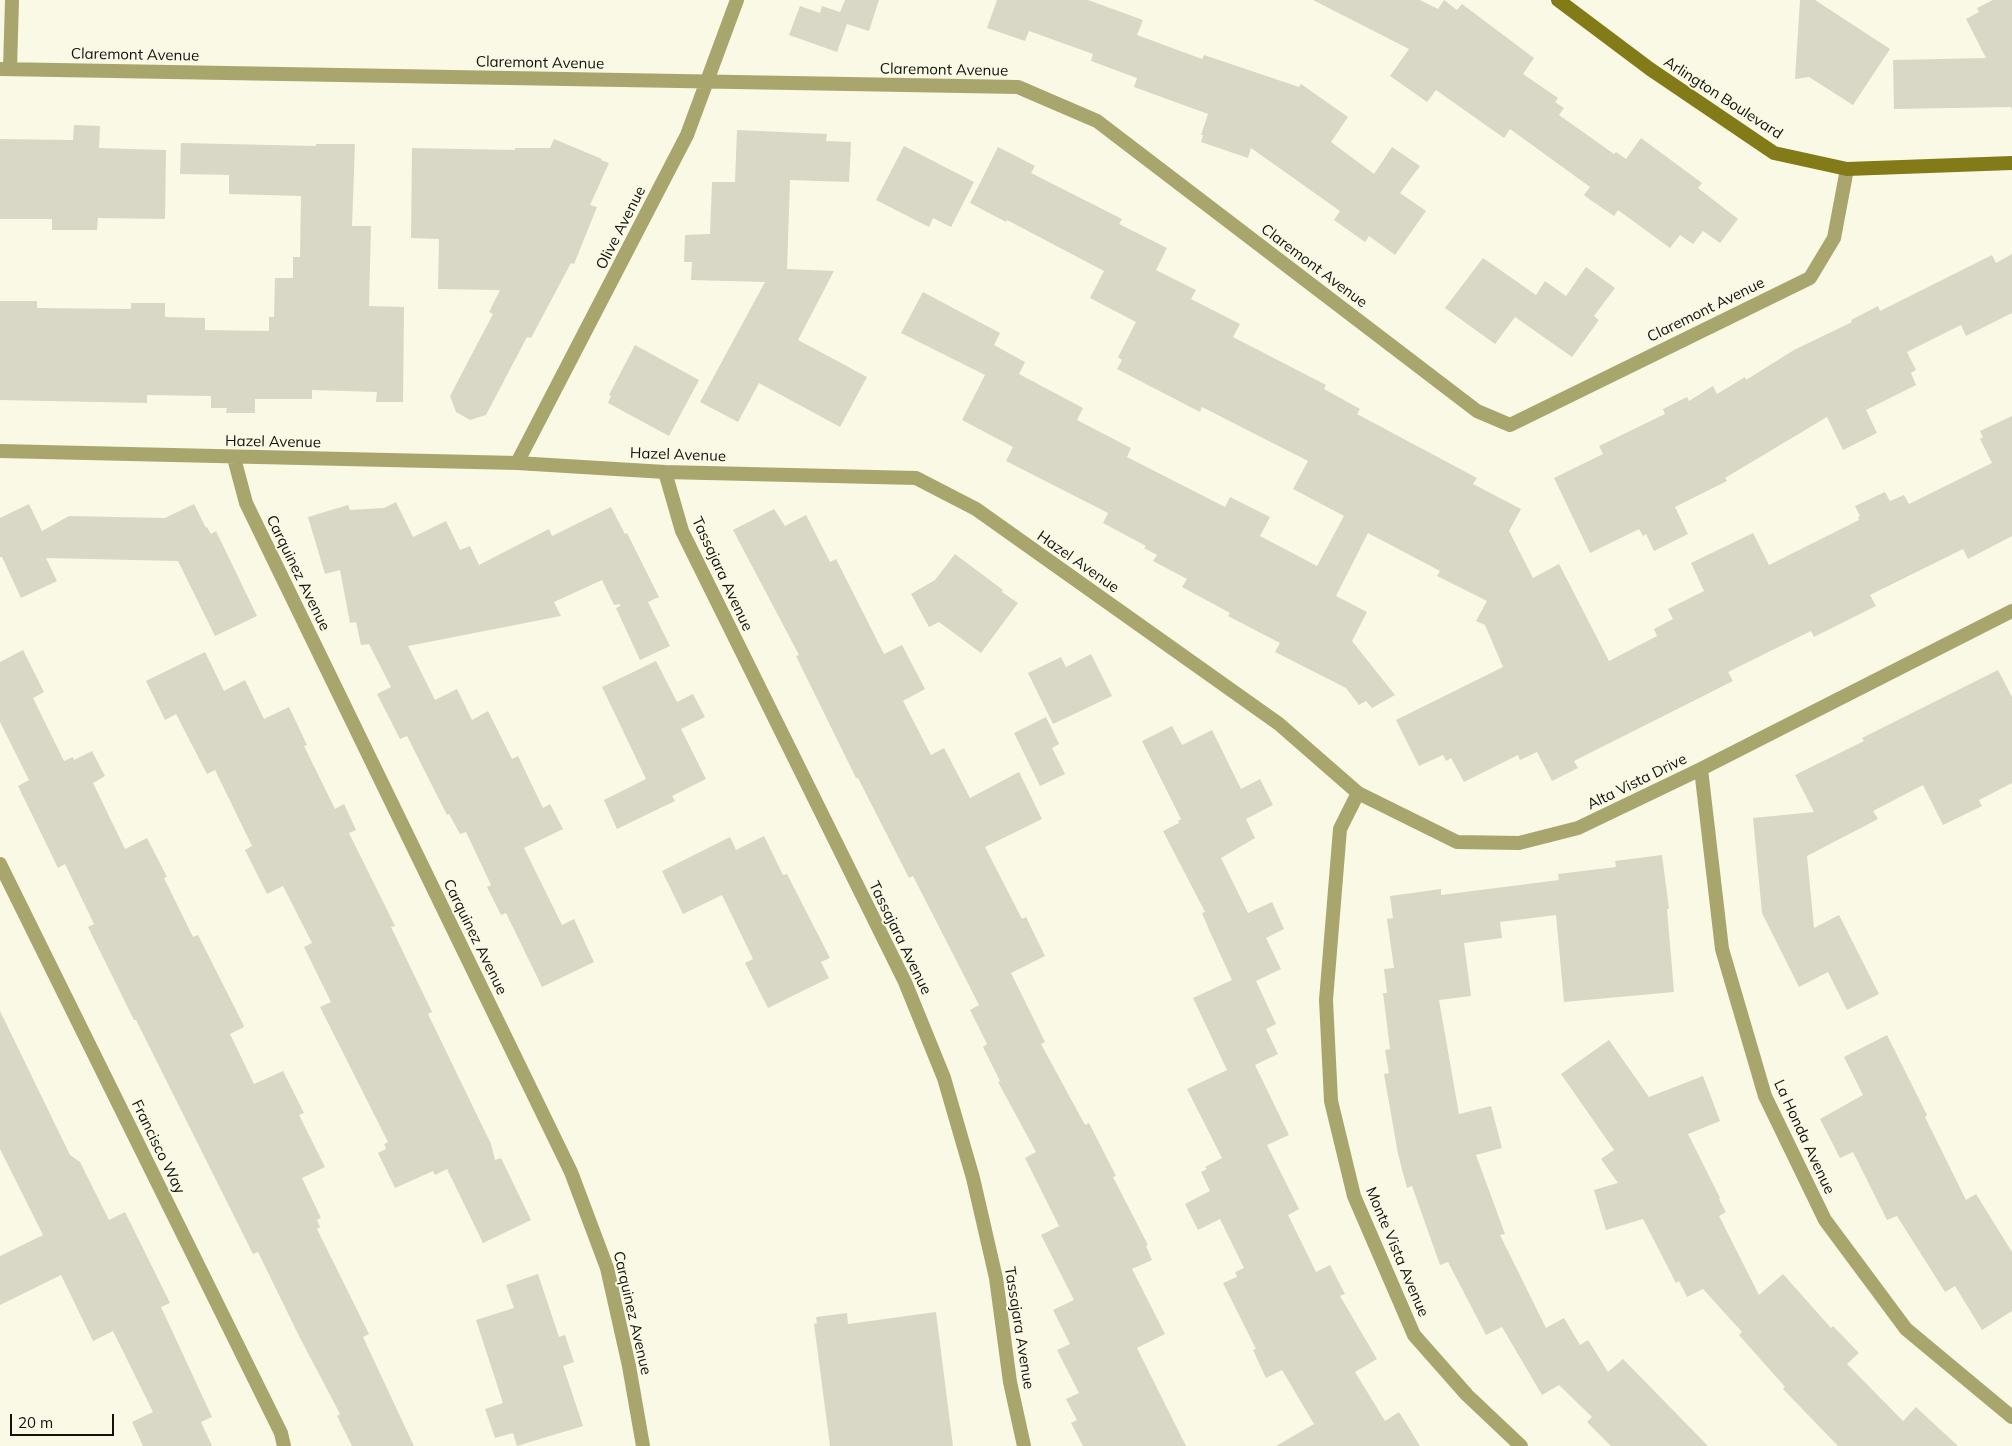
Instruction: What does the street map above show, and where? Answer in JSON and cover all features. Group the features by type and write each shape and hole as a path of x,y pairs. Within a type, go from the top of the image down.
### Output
{"main road":[{"name":"Arlington Boulevard","path":"1558,0 1650,69 1774,153 1847,169 2012,163"}],"street":[{"path":"5,69 12,0"},
{"name":"Olive Avenue","path":"517,463 687,135 737,0"},
{"name":"Claremont Avenue","path":"5,69 1018,87 1097,121 1477,410 1510,425 1810,278 1834,238 1847,169"},
{"name":"Hazel Avenue","path":"0,451 234,458 517,463 665,472 916,478 976,509 1279,724"},
{"name":"Carquinez Avenue","path":"234,458 246,503 571,1172 607,1268 629,1366 643,1446"},
{"name":"Tassajara Avenue","path":"665,472 682,531 905,982 944,1078 974,1178 996,1278 1010,1382 1024,1446"},
{"name":"Alta Vista Drive","path":"1279,724 1358,793 1457,842 1519,843 1578,828 1701,769 2012,612"},
{"name":"La Honda Avenue","path":"1701,769 1722,949 1765,1096 1825,1220 1906,1328 2012,1417"},
{"name":"Monte Vista Avenue","path":"1358,793 1340,830 1326,1000 1331,1101 1354,1196 1414,1335 1467,1395 1521,1446"},
{"name":"Francisco Way","path":"0,864 281,1433 284,1446"}],"building":[{"path":"845,0 879,0 869,31 847,24 837,52 789,35 800,6 820,13 822,6 840,12"},
{"path":"997,0 1088,0 1143,20 1137,35 1202,59 1204,55 1299,87 1301,84 1348,117 1331,142 1374,174 1392,147 1420,166 1400,193 1426,211 1395,255 1369,236 1365,242 1334,220 1340,211 1251,148 1248,158 1201,142 1203,135 1201,135 1208,114 1134,87 1137,78 1091,61 1093,54 1029,31 1025,41 987,28"},
{"path":"1313,0 1420,0 1438,9 1444,0 1457,10 1462,4 1534,58 1523,74 1558,98 1555,102 1564,108 1559,115 1614,154 1616,152 1626,159 1641,138 1702,183 1698,188 1738,219 1720,243 1703,231 1693,244 1680,235 1670,248 1618,210 1614,216 1589,199 1584,195 1590,187 1510,129 1504,138 1436,90 1427,102 1390,76 1409,49"},
{"path":"1800,0 1815,0 1890,49 1853,105 1809,77 1795,79"},
{"path":"1993,0 2012,0 2012,110 2011,107 1894,109 1893,60 1986,58 1966,19 1979,12 1977,8"},
{"path":"74,125 100,126 99,148 166,150 165,219 98,218 97,230 52,230 52,219 0,219 0,139 73,140"},
{"path":"737,130 827,134 826,141 851,142 849,182 790,180 787,269 834,271 798,340 867,377 840,427 759,383 738,422 700,402 765,282 691,280 692,262 684,262 685,235 710,234 712,182 735,182"},
{"path":"554,139 609,163 590,205 597,207 574,264 571,263 531,338 527,337 486,415 470,420 456,412 450,396 493,314 489,312 500,290 438,289 439,239 411,238 412,148 515,150 515,148 550,148"},
{"path":"181,143 316,146 316,144 355,144 352,226 371,226 369,306 404,307 403,402 376,402 377,392 312,390 312,399 255,399 255,413 226,413 227,408 211,408 211,396 147,395 147,403 0,400 0,301 37,301 37,308 131,309 131,303 165,303 165,317 205,318 205,330 269,331 269,317 274,317 275,278 293,278 293,257 300,257 301,196 229,194 229,175 180,174"},
{"path":"904,146 974,182 951,227 933,218 929,227 876,200"},
{"path":"998,147 1035,166 1031,173 1122,219 1119,224 1167,248 1156,270 1196,290 1191,299 1240,324 1233,337 1326,385 1324,389 1360,409 1357,414 1477,478 1473,484 1521,509 1509,531 1533,578 1559,564 1609,661 1657,636 1654,629 1673,619 1668,609 1704,591 1691,563 1753,533 1769,565 1859,520 1858,517 1860,516 1855,506 1885,492 1890,501 1904,495 1909,504 1992,463 1980,439 1983,437 1980,431 2012,416 2012,536 1968,559 1963,549 1870,595 1876,606 1814,637 1811,631 1728,672 1733,681 1574,761 1578,768 1552,781 1537,752 1520,760 1518,755 1464,782 1451,758 1446,761 1443,755 1419,766 1396,720 1503,667 1485,625 1476,621 1487,601 1437,576 1440,571 1368,533 1336,596 1367,612 1352,641 1395,695 1372,708 1366,701 1359,705 1346,688 1275,652 1280,643 1228,616 1230,613 1182,587 1187,579 1153,561 1157,555 1144,548 1146,546 1103,523 1108,513 1006,461 1013,447 962,420 985,375 901,333 923,292 1000,333 994,345 1025,362 1019,374 1083,408 1077,420 1131,448 1127,457 1225,507 1230,497 1270,517 1260,536 1317,566 1344,516 1293,489 1308,461 1202,407 1200,412 1117,369 1122,360 1118,357 1136,322 1090,298 1104,271 1007,220 1006,222 970,203"},
{"path":"2012,254 2012,313 1966,336 1961,325 1907,352 1916,370 1911,373 1916,385 1866,410 1877,433 1843,450 1827,417 1725,478 1727,481 1675,507 1688,534 1654,551 1646,534 1643,536 1639,529 1590,553 1554,478 1603,454 1599,446 1665,414 1663,409 1687,397 1689,401 1713,386 1717,394 1745,377 1746,380 1794,350 1852,322 1851,320 1878,306 1880,311 1992,255 1996,263"},
{"path":"1483,258 1536,295 1545,281 1566,296 1586,267 1615,288 1594,316 1599,320 1572,357 1515,317 1495,344 1445,308"},
{"path":"635,345 699,380 669,436 608,403 611,396 609,395"},
{"path":"396,502 413,537 446,521 460,550 470,546 479,565 549,529 552,536 611,507 625,534 627,533 659,597 648,602 670,646 640,660 616,608 620,604 614,605 602,580 554,602 561,616 408,646 435,700 457,689 472,720 488,711 512,759 518,756 543,808 550,804 563,829 524,848 562,925 574,919 594,962 542,987 506,913 501,915 487,887 491,885 466,832 460,834 449,814 447,815 407,736 400,739 377,694 391,687 369,644 361,645 356,622 350,623 340,570 325,574 308,517 348,505 350,510 384,508"},
{"path":"29,504 42,531 69,516 165,518 194,504 206,528 211,534 216,531 257,616 215,636 178,561 46,558 57,581 21,598 2,557 0,557 0,518"},
{"path":"774,509 785,526 806,515 830,562 836,559 884,654 902,645 925,689 903,701 931,755 944,748 970,798 1019,772 1042,819 985,847 1022,919 1026,917 1045,956 1011,973 1045,1042 1041,1044 1085,1125 1089,1123 1116,1176 1113,1177 1148,1245 1146,1246 1152,1260 1132,1269 1165,1334 1137,1348 1186,1446 1083,1446 1071,1423 1077,1420 1066,1399 1079,1393 1057,1350 1070,1344 1053,1310 1074,1300 1041,1235 1059,1226 1025,1158 1036,1152 998,1082 1000,1081 983,1047 987,1044 970,1010 979,1005 913,876 909,878 858,778 856,778 796,656 799,655 733,530"},
{"path":"955,554 1018,603 981,653 939,622 929,627 911,594 935,580"},
{"path":"23,650 44,692 33,698 64,761 73,757 74,760 92,751 105,776 93,783 125,849 147,838 167,877 164,878 193,937 198,935 243,1024 244,1027 230,1034 254,1084 283,1071 304,1113 299,1115 325,1167 302,1178 321,1218 317,1220 320,1227 317,1229 369,1334 363,1337 414,1446 352,1446 337,1416 340,1414 258,1252 253,1254 88,927 94,924 65,864 58,868 18,786 29,780 0,722 0,662"},
{"path":"205,652 224,691 245,680 264,719 289,707 307,745 304,746 335,809 344,804 356,830 349,833 395,926 391,927 432,1012 428,1014 491,1144 495,1160 501,1158 531,1220 483,1243 447,1169 435,1175 433,1171 395,1188 378,1153 386,1149 384,1144 388,1142 320,1007 331,1002 304,947 312,943 283,886 267,894 245,850 252,846 215,770 207,774 176,714 165,720 146,681"},
{"path":"1091,654 1112,696 1053,724 1028,673 1061,657 1066,667"},
{"path":"656,661 677,702 693,694 705,717 681,729 706,779 672,796 675,801 617,829 604,800 646,779 602,687"},
{"path":"1998,670 2012,697 2012,783 1979,800 1982,806 1943,825 1923,785 1873,811 1878,819 1807,856 1814,928 1839,915 1879,994 1847,1010 1828,972 1799,987 1762,913 1753,818 1814,812 1795,775 1864,741 1862,738"},
{"path":"1046,717 1059,744 1052,748 1065,774 1040,786 1014,733"},
{"path":"1172,726 1182,745 1212,730 1241,789 1260,779 1273,805 1246,819 1255,838 1221,858 1248,913 1272,902 1284,929 1266,938 1281,969 1256,981 1276,1024 1266,1029 1278,1054 1255,1065 1289,1135 1267,1145 1299,1209 1288,1215 1316,1272 1330,1265 1345,1294 1340,1296 1377,1359 1355,1372 1385,1421 1399,1412 1420,1446 1276,1446 1314,1424 1282,1370 1266,1378 1253,1350 1256,1349 1223,1283 1237,1277 1235,1272 1244,1268 1220,1219 1198,1230 1185,1204 1210,1191 1201,1172 1207,1169 1205,1167 1222,1158 1187,1089 1227,1070 1193,998 1232,980 1202,913 1205,912 1163,831 1179,823 1178,821 1181,819 1142,741"},
{"path":"764,836 783,875 787,874 830,958 821,962 829,978 768,1008 745,963 753,959 722,895 683,914 662,871 730,837 736,850"},
{"path":"1662,855 1669,909 1667,909 1674,992 1564,1002 1556,915 1500,922 1502,938 1464,943 1471,996 1439,1000 1459,1114 1491,1106 1502,1148 1476,1155 1505,1234 1500,1235 1546,1328 1564,1318 1580,1345 1588,1340 1608,1372 1623,1359 1708,1446 1611,1446 1587,1422 1592,1417 1559,1385 1542,1395 1502,1327 1486,1335 1448,1262 1440,1265 1412,1186 1407,1188 1398,1154 1384,1074 1389,1073 1385,1050 1390,1049 1383,993 1387,993 1384,969 1394,968 1387,919 1393,918 1390,896 1441,889 1441,895 1559,880 1558,874 1616,867 1615,861"},
{"path":"0,1011 70,1155 80,1162 109,1220 125,1212 170,1303 161,1307 212,1417 201,1422 212,1446 143,1446 132,1422 153,1412 113,1331 93,1341 61,1275 0,1305 0,1256 43,1235 0,1149"},
{"path":"1887,1035 1927,1115 1925,1117 1966,1200 1976,1194 2012,1252 2012,1311 1982,1330 1955,1286 1945,1292 1897,1216 1887,1220 1853,1152 1840,1158 1820,1119 1863,1095 1844,1057"},
{"path":"1609,1040 1649,1097 1703,1076 1720,1121 1688,1134 1726,1212 1719,1216 1759,1295 1783,1274 1831,1328 1833,1326 1859,1353 1847,1364 1903,1421 1916,1407 1958,1446 1838,1446 1783,1389 1785,1387 1739,1335 1742,1332 1703,1289 1687,1297 1679,1281 1676,1283 1643,1219 1606,1230 1594,1190 1618,1183 1601,1159 1614,1150 1561,1074"},
{"path":"538,1274 559,1337 565,1335 574,1362 563,1366 583,1426 517,1446 513,1433 495,1438 485,1409 503,1403 476,1320 514,1308 506,1285"},
{"path":"936,1312 953,1446 830,1446 814,1324 817,1323 816,1317 847,1313 848,1324"}]}
